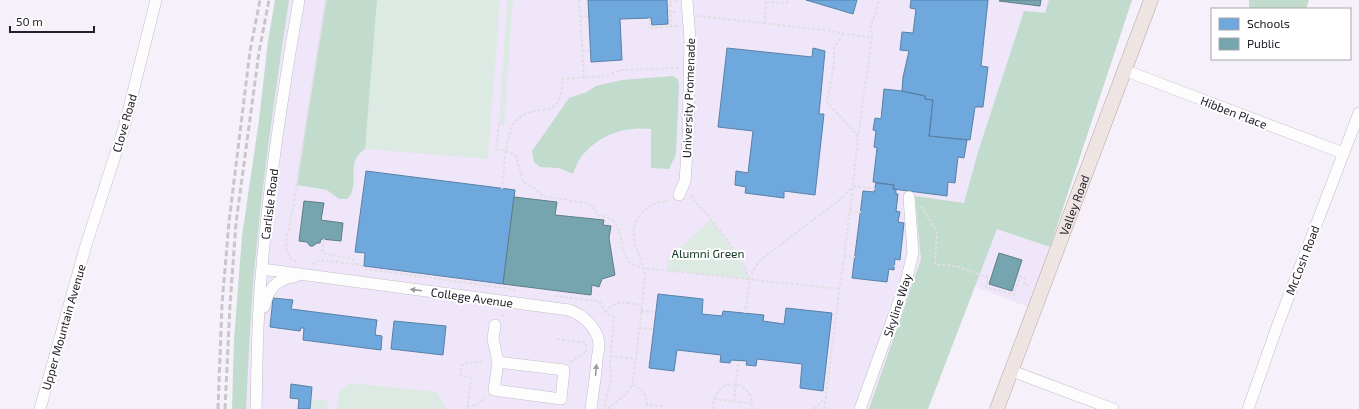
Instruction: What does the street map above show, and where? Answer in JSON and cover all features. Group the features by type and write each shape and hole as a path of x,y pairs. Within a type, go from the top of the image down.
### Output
{"main road":[{"name":"Valley Road","path":"997,409 1151,0"}],"street":[{"name":"Clove Road","path":"86,245 124,128 156,0"},
{"name":"Carlisle Road","path":"256,409 262,269 267,217 278,128 299,0"},
{"name":"University Promenade","path":"679,195 685,181 686,169 690,68 687,0"},
{"name":"Hibben Place","path":"1124,70 1344,153"},
{"name":"McCosh Road","path":"1248,409 1277,327 1359,113"},
{"name":"Skyline Way","path":"860,409 906,282 911,261 912,253 909,197"},
{"name":"Upper Mountain Avenue","path":"40,409 86,245"},
{"name":"College Avenue","path":"262,269 569,310 582,316 594,330 598,344 591,409"},
{"path":"259,325 270,289 284,279 302,275"},
{"path":"495,325 493,339 498,362 494,390 561,399 564,370 498,362"},
{"path":"1012,371 1112,409"}],"path":[{"path":"301,262 295,262 290,258 286,242 295,197 326,0"},
{"path":"579,0 584,78"},
{"path":"671,27 670,2 687,0"},
{"path":"765,24 766,1 787,3 787,0"},
{"path":"824,409 850,211 858,136 872,38 871,25 878,0"},
{"path":"580,16 589,16"},
{"path":"649,18 650,28 671,27 689,20 765,24 825,30 872,38"},
{"path":"843,34 834,48 834,65 827,102 858,136"},
{"path":"582,51 590,51"},
{"path":"502,189 509,133 514,124 520,117 533,111 546,110 557,103 564,79 604,76 621,70 690,68"},
{"path":"499,124 496,149 507,151 516,156 523,182 536,189 542,196 587,203 593,208 597,215 609,217 616,223 622,246 628,259 633,265 644,268 839,289"},
{"path":"853,186 875,189"},
{"path":"745,313 749,279 758,262 842,198 853,186"},
{"path":"691,193 693,199 711,219 740,260 749,279"},
{"path":"608,409 627,393 632,385 636,359 645,277 644,268 633,238 634,224 649,206 676,199 679,195"},
{"path":"850,211 861,212"},
{"path":"928,216 937,231 935,264 960,266 988,278 986,287 1014,295 1020,276 1025,278 1024,284 1042,290"},
{"path":"324,239 322,253 353,259 356,264"},
{"path":"844,256 855,258"},
{"path":"307,263 313,264 320,260 356,264 366,269 505,288 520,292"},
{"path":"549,295 599,301 605,312 614,317 610,365 611,381 606,394 604,409"},
{"path":"605,312 612,305 618,302 642,305"},
{"path":"641,310 656,312"},
{"path":"639,328 654,329"},
{"path":"570,362 586,352"},
{"path":"734,402 738,360"},
{"path":"482,362 464,363 461,367 460,372 462,376 470,378 471,380 467,408 477,405 489,394"},
{"path":"713,409 714,399 719,392 726,386 732,384 745,387 751,396 753,404 752,409"},
{"path":"632,385 645,393 647,404 662,406 662,409"},
{"path":"814,409 826,397"},
{"path":"714,399 753,404"}],"shaded area":[{"path":"285,0 1132,0 1050,247 1028,307 947,276 896,409 240,409 248,246"}],"green space":[{"path":"275,0 289,0 256,249 246,409 232,409 234,340 242,236 259,120 268,41"},
{"path":"326,0 377,0 365,149 359,154 354,163 352,192 347,199 339,199 327,190 297,185"},
{"path":"377,0 500,0 488,159 365,149"},
{"path":"507,0 513,0 504,125 499,124"},
{"path":"1049,0 1132,0 1050,247 997,229 928,409 869,409 921,259 915,196 964,203 978,152 1024,11 1045,13"},
{"path":"1249,0 1309,0 1306,8 1249,8"},
{"path":"672,76 678,79 679,85 676,154 669,169 651,168 651,129 641,128 612,134 596,143 581,157 573,174 559,168 540,167 534,162 532,151 569,98 587,92 596,86 622,80"},
{"name":"Alumni Green","path":"711,219 740,260 749,279 666,270 668,259"},
{"path":"350,383 436,392 445,406 445,409 337,409 338,393"},
{"path":"311,399 328,401 327,409 310,409"}],"building: Schools":[{"path":"588,0 667,0 668,24 652,25 651,18 620,19 622,60 591,62"},
{"path":"806,0 857,0 853,14"},
{"path":"911,0 988,0 981,66 988,67 983,107 975,107 970,140 929,136 933,100 925,99 925,96 902,91 903,77 909,51 900,50 902,32 913,33 916,9 910,8"},
{"path":"727,48 812,57 813,48 825,51 819,114 824,114 815,195 784,191 784,198 745,193 746,187 735,185 736,171 748,173 753,131 718,127"},
{"path":"884,89 925,96 925,99 933,100 929,136 967,140 964,158 958,157 955,183 948,182 947,196 893,189 894,185 873,182 877,148 874,147 876,131 873,130 875,118 881,119"},
{"path":"366,171 515,190 503,284 364,266 365,253 355,252"},
{"path":"876,183 894,185 893,189 896,190 896,194 898,194 896,211 900,212 898,222 904,223 900,260 895,259 894,270 889,269 887,282 852,278 863,191 874,192"},
{"path":"658,294 703,299 702,314 722,316 723,311 764,315 763,321 784,324 786,308 832,313 823,391 800,388 802,364 757,359 756,366 746,365 747,361 731,360 730,363 720,362 721,355 677,350 674,371 649,368"},
{"path":"273,298 293,300 291,309 377,320 375,335 382,336 381,350 303,340 304,328 301,328 300,331 270,327"},
{"path":"394,321 446,326 443,355 391,349"},
{"path":"291,384 312,387 310,409 298,409 299,399 290,398"}],"building: Public":[{"path":"1041,0 1040,6 999,1"},
{"path":"514,197 557,202 555,215 604,220 603,225 611,226 609,238 615,275 602,279 599,287 592,285 591,295 503,284"},
{"path":"304,201 324,203 321,220 343,223 341,241 321,239 320,243 310,246 307,242 299,241"},
{"path":"999,253 1022,260 1012,291 989,284"}],"railway":[{"path":"218,409 222,304 229,222 250,51 260,0"},
{"path":"225,409 236,223 259,52 269,0"}]}
